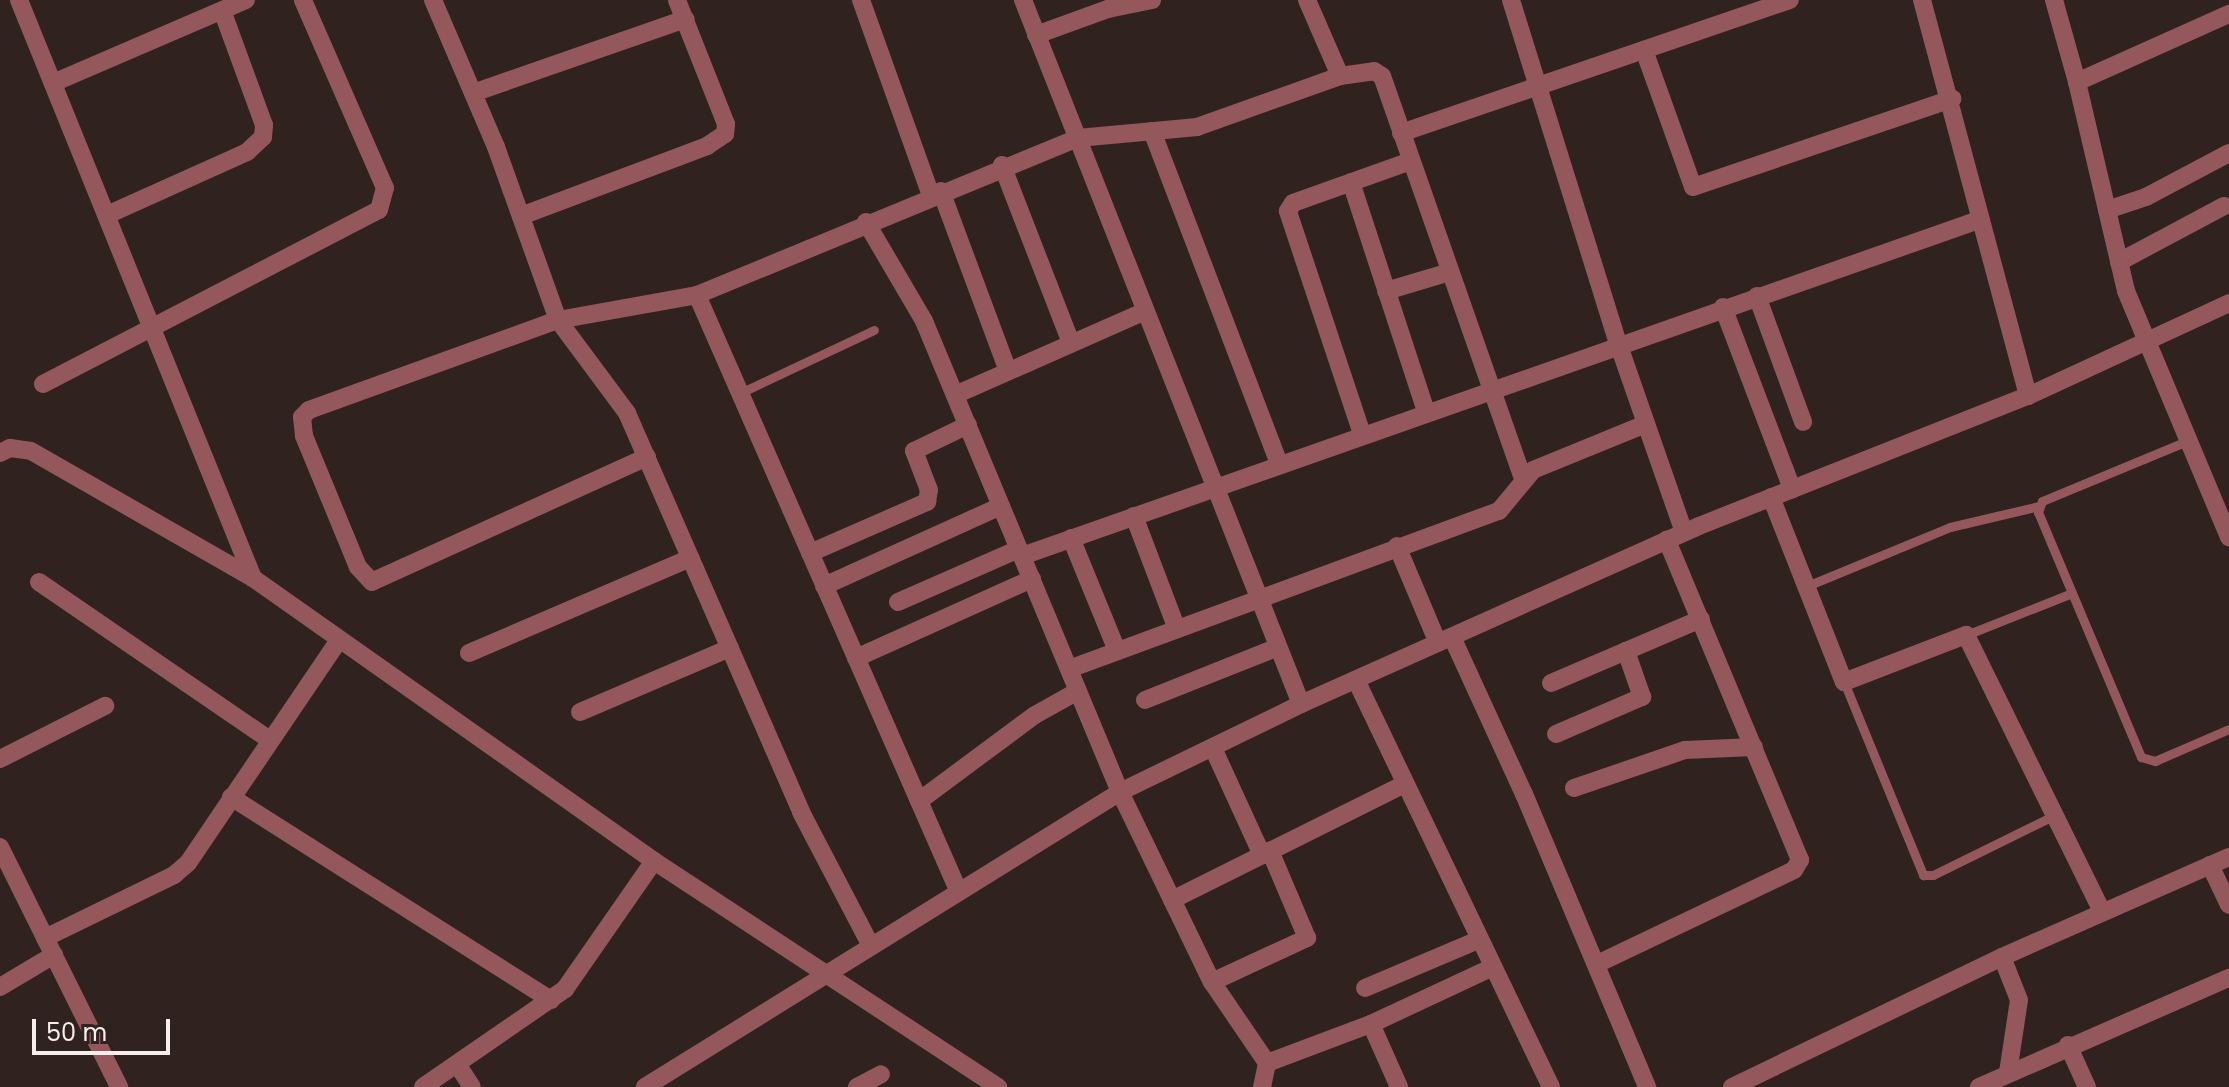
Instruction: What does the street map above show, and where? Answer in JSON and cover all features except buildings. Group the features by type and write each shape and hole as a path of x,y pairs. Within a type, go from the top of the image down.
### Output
{"street":[{"path":"19,0 253,578"},
{"path":"53,83 246,0"},
{"path":"43,384 152,323 368,219 385,199 385,188 303,0"},
{"path":"433,0 473,93 558,320 627,413 801,812 871,946"},
{"path":"521,216 707,146 725,134 726,124 677,0"},
{"path":"861,0 1008,371"},
{"path":"1023,0 1143,312 1301,704"},
{"path":"1036,35 1108,9 1152,0"},
{"path":"1307,0 1340,76"},
{"path":"1511,0 1646,424 1701,619 1754,747 1798,866 1597,964"},
{"path":"1401,133 1790,0"},
{"path":"1922,0 1952,99 1979,220 2028,396"},
{"path":"2054,0 2077,82 2119,262 2144,342 2229,537"},
{"path":"107,215 247,152 263,137 264,125 222,10"},
{"path":"2077,82 2229,14"},
{"path":"473,93 685,19"},
{"path":"1644,50 1693,187 1952,99"},
{"path":"647,457 383,580 372,582 358,567 304,436 302,417 309,410 558,320 665,305 697,295 1002,165 1078,138 1220,122 1340,76 1378,72 1523,478"},
{"path":"1152,131 1279,464"},
{"path":"2107,210 2146,197 2229,153"},
{"path":"1362,434 1288,211 1293,203 1411,161"},
{"path":"1002,165 1071,343"},
{"path":"1351,182 1426,411"},
{"path":"2119,262 2224,206"},
{"path":"898,602 1021,552 1071,538 1618,343 1979,220"},
{"path":"866,222 911,293 1120,792 1212,982 1267,1063 1262,1087"},
{"path":"1386,291 1450,272"},
{"path":"697,295 959,892"},
{"path":"1757,296 1803,422"},
{"path":"645,1087 830,977 871,946 1120,792 1301,704 1676,536 2028,396 2229,303"},
{"path":"1723,307 1792,489"},
{"path":"955,395 1143,312"},
{"path":"1069,669 1257,596 1506,507 1523,478 1646,424"},
{"path":"810,553 927,502 929,490 914,451 968,425"},
{"path":"0,453 10,448 31,451 253,578 654,861 998,1087"},
{"path":"1771,497 1844,682 1966,635 2102,911"},
{"path":"824,586 1001,506"},
{"path":"1134,516 1177,629"},
{"path":"1071,538 1117,651"},
{"path":"1397,546 1445,640 1597,964 1647,1087"},
{"path":"469,653 691,558"},
{"path":"856,658 1032,579"},
{"path":"39,582 270,740"},
{"path":"1551,683 1701,619"},
{"path":"0,987 49,947 180,871 339,640"},
{"path":"1145,700 1278,647"},
{"path":"580,712 730,648"},
{"path":"1556,734 1642,697 1626,651"},
{"path":"1356,680 1491,968 1551,1087"},
{"path":"919,801 1035,715 1078,691"},
{"path":"0,759 105,706"},
{"path":"1574,788 1685,750 1754,747"},
{"path":"1212,982 1307,938 1213,748"},
{"path":"1172,900 1405,784"},
{"path":"231,797 551,1000"},
{"path":"0,847 119,1087"},
{"path":"1732,1087 2002,957 2229,857"},
{"path":"423,1087 551,1000 579,974 654,861"},
{"path":"2210,865 2229,905"},
{"path":"1365,988 1478,940"},
{"path":"1995,1082 2019,1000 2002,957"},
{"path":"1267,1063 1371,1024 1491,968"},
{"path":"1995,1082 2068,1045 2229,978"},
{"path":"1371,1024 1399,1087"},
{"path":"2068,1045 2087,1087"},
{"path":"457,1064 472,1087"},
{"path":"857,1087 881,1074"}],"lane":[{"path":"740,393 874,330"},
{"path":"1807,586 1950,527 2039,506 2187,441"},
{"path":"2039,506 2141,757 2155,761 2229,729"},
{"path":"1966,635 2072,593"},
{"path":"1844,682 1923,875 1933,875 2055,815"}]}
